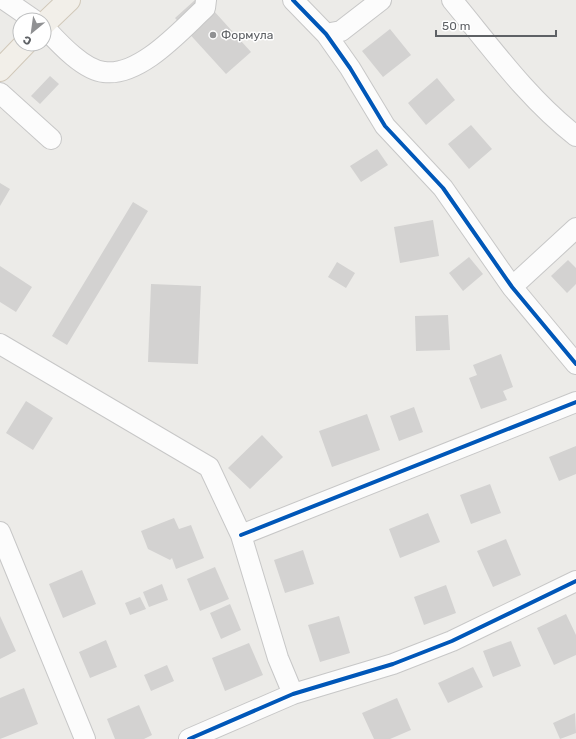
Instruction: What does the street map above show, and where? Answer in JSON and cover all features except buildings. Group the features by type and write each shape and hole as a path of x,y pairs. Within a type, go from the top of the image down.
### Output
{"main road":[{"path":"52,16 69,0"},
{"path":"0,70 17,52"}],"street":[{"path":"5,0 22,12"},
{"path":"52,35 80,61 104,72 127,70 161,49 205,8 206,0"},
{"path":"293,0 326,34 350,68 385,126 443,188 512,287 576,364"},
{"path":"326,34 341,31 381,0"},
{"path":"452,0 517,78 562,125 576,136"},
{"path":"0,93 51,140"},
{"path":"512,287 576,228"},
{"path":"0,344 209,467 240,535 278,658 293,694"},
{"path":"240,535 576,402"},
{"path":"0,532 86,739"},
{"path":"189,739 293,694 393,664 452,641 576,582"}],"cycle path":[{"path":"293,0 326,34 350,68 385,126 443,188 512,287 576,364"},
{"path":"241,535 576,402"},
{"path":"189,739 293,694 393,664 452,641 576,581"}],"place":[{"name":"Формула","path":"213,35"}]}
